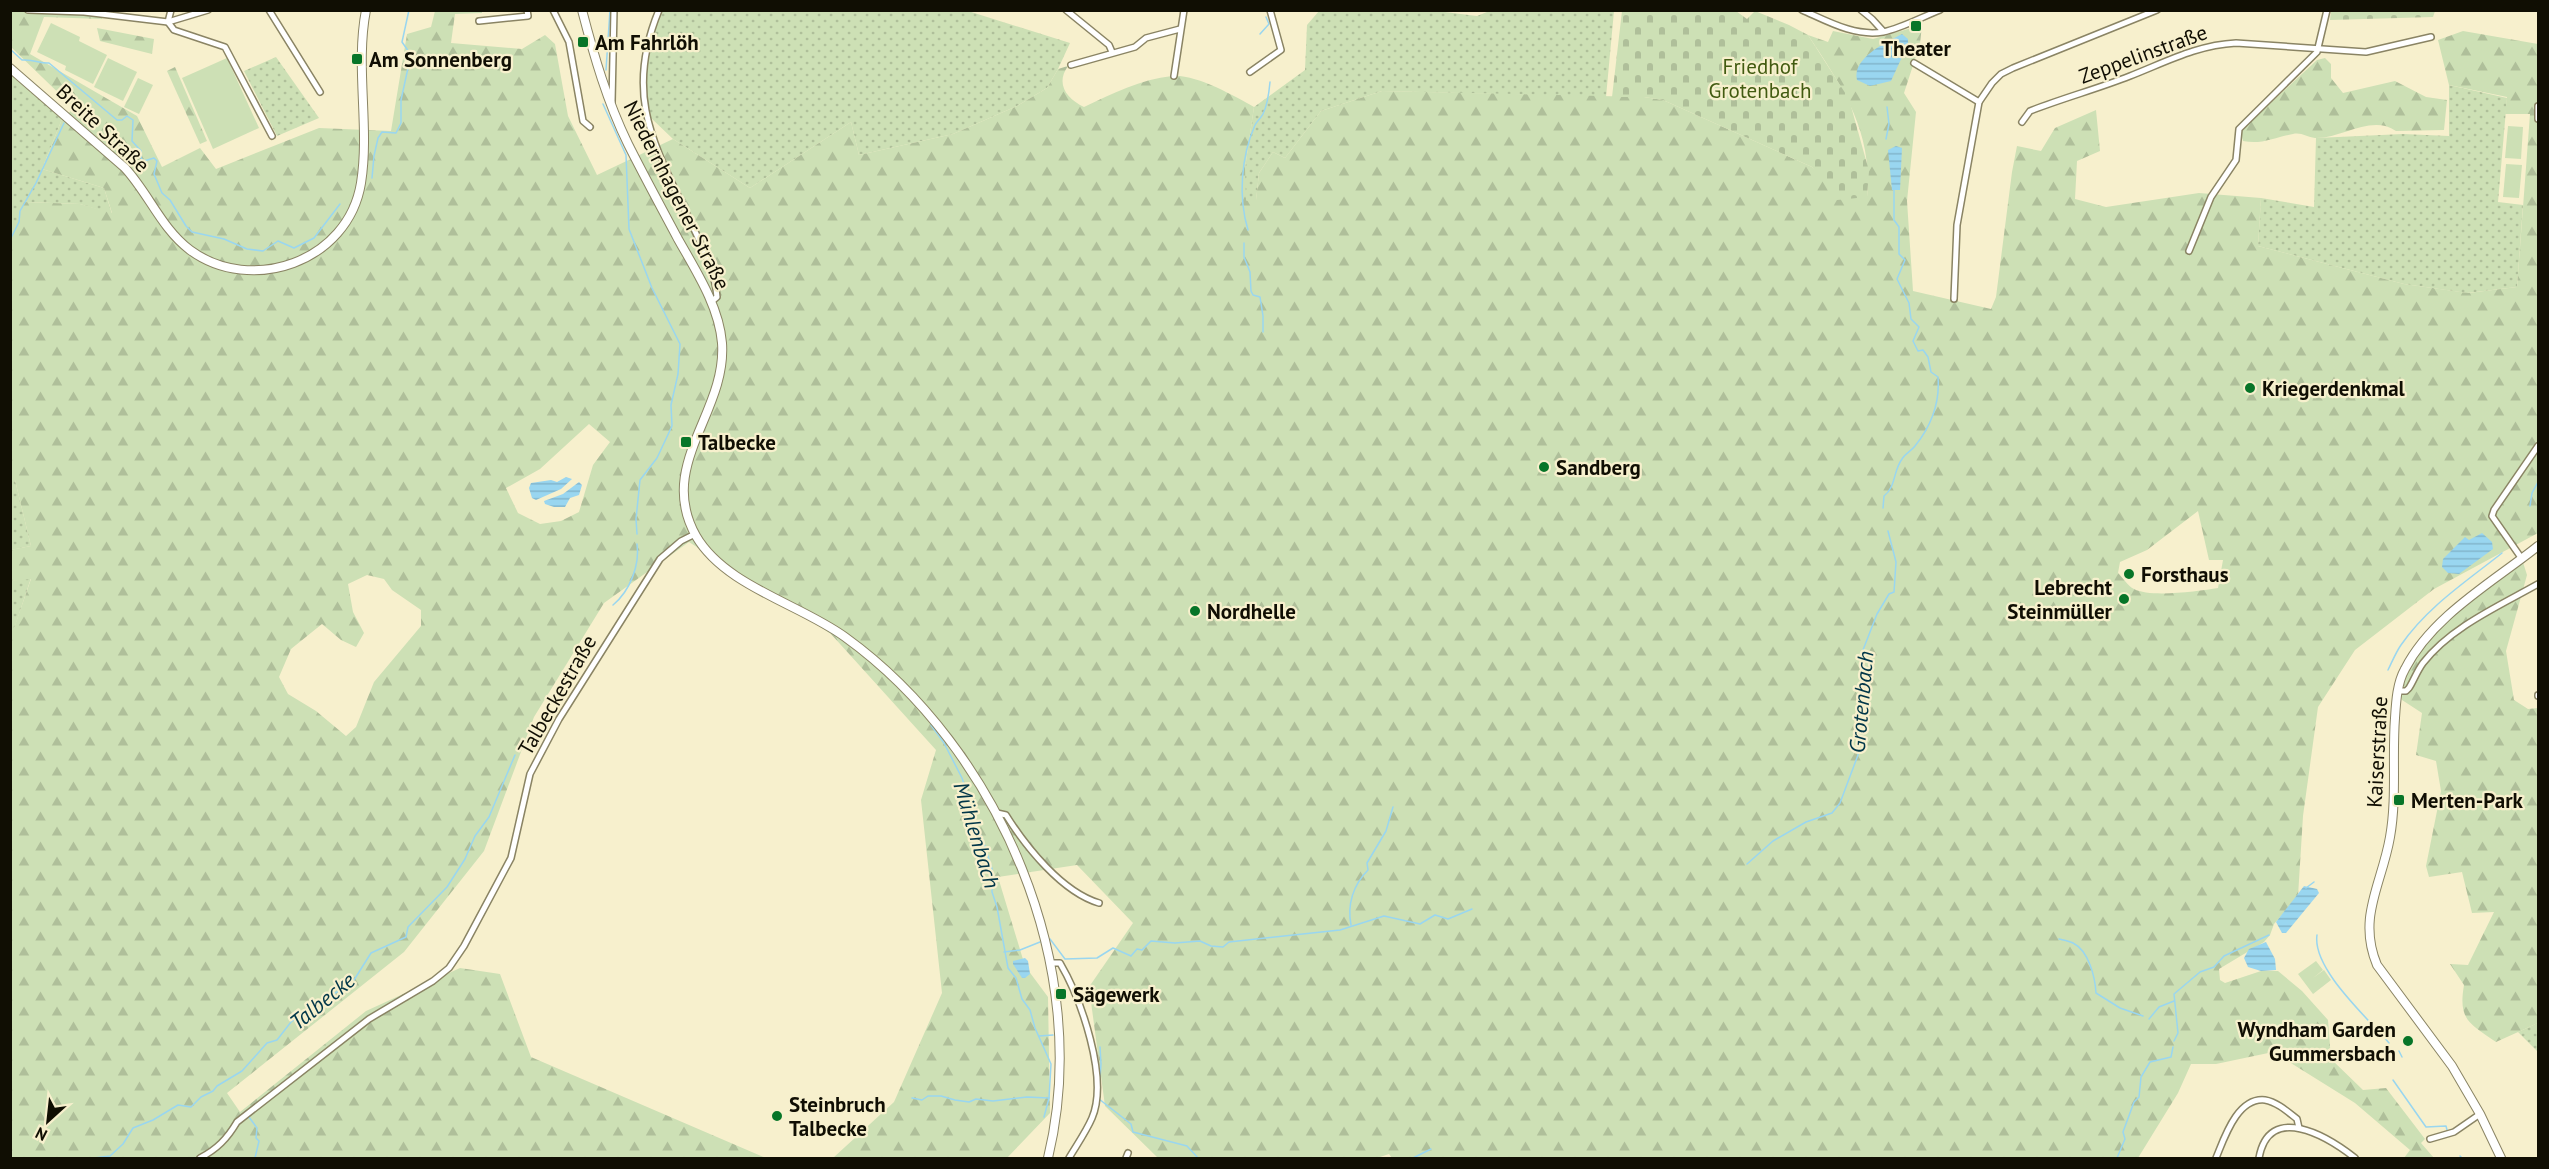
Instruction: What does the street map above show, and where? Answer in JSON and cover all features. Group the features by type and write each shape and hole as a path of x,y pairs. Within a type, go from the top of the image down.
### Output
{"main road":[{"name":"Breite Straße","path":"10,68 126,168 139,183 165,225 188,248 205,259 231,269 268,271 298,263 320,249 338,231 355,203 361,185 363,160 363,34 366,10"},
{"name":"Niedernhagener Straße","path":"582,10 613,111 697,272 711,302 722,343 721,365 715,393 687,458 684,483 689,518 695,534"},
{"path":"695,534 705,549 729,571 842,634 883,666 924,708 950,741 996,813 1028,884 1050,963 1058,1013 1059,1079 1048,1158"},
{"name":"Kaiserstraße","path":"2501,1158 2480,1114 2452,1066 2377,965 2368,938 2370,914 2391,830 2395,717 2398,691 2404,670 2431,632 2538,546"}],"street":[{"path":"28,10 84,12 168,22 208,10"},
{"path":"168,22 171,10"},
{"path":"269,10 320,92"},
{"path":"479,21 528,16 527,10"},
{"path":"553,10 569,42 583,121 590,127"},
{"path":"613,111 614,10"},
{"path":"659,10 652,26 642,67 643,101 651,135 702,246 714,278 717,297 711,302"},
{"path":"1066,10 1109,45 1112,52"},
{"path":"1174,76 1184,10"},
{"path":"1250,72 1281,50 1270,10"},
{"path":"1803,10 1847,29 1868,33 1884,32 1940,10"},
{"path":"1861,10 1884,32"},
{"path":"1954,299 1957,225 1979,102 1992,83 2007,71 2157,10"},
{"path":"2189,251 2211,197 2236,160 2239,129 2320,49 2327,10"},
{"path":"168,22 174,30 225,47 272,136"},
{"path":"1071,65 1112,52 1135,48 1146,38 1180,30"},
{"name":"Zeppelinstraße","path":"2022,122 2030,111 2086,93 2180,55 2216,44 2236,42 2366,52 2431,37"},
{"path":"1914,63 1979,102"},
{"path":"2538,106 2538,119"},
{"path":"2522,559 2492,516 2538,446"},
{"name":"Talbeckestraße","path":"200,1158 216,1149 227,1139 237,1122 369,1019 433,981 449,968 464,946 511,858 530,774 559,719 660,559 681,541 695,534"},
{"path":"2398,691 2406,691 2409,688 2424,663 2438,647 2464,628 2538,584"},
{"path":"996,813 1006,815 1026,847 1045,866 1084,899 1099,903"},
{"path":"1050,963 1060,963 1078,999 1091,1037 1095,1072 1096,1091 1093,1117 1068,1158"},
{"path":"2216,1158 2237,1116 2244,1107 2258,1101 2264,1100 2280,1106 2297,1119 2298,1128"},
{"path":"2430,1139 2454,1132 2480,1114"},
{"path":"2259,1158 2262,1145 2276,1129 2286,1126 2298,1128 2328,1140 2355,1158"}],"green space":[{"path":"482,10 482,13 455,14 451,43 522,49 545,35 555,44 568,116 597,175 673,139 750,188 851,122 859,155 953,134 1017,106 1047,88 1058,69 1068,66 1064,73 1063,85 1072,100 1084,107 1138,84 1160,78 1182,76 1203,82 1254,107 1245,168 1246,201 1256,200 1259,173 1273,152 1285,158 1321,111 1382,91 1644,97 1663,100 1812,167 1817,172 1867,197 1868,173 1865,151 1853,111 1833,73 1808,35 1828,42 1833,31 1873,39 1922,25 1920,44 1904,93 1916,112 1907,201 1913,291 1991,309 1996,297 2017,146 2041,151 2055,128 2096,110 2100,151 2077,161 2075,199 2106,207 2199,193 2261,198 2258,246 2404,284 2468,293 2517,287 2530,114 2505,114 2507,97 2449,85 2438,40 2463,31 2538,44 2538,533 2434,589 2355,650 2318,707 2303,816 2298,896 2274,924 2270,935 2264,942 2219,969 2220,980 2225,983 2261,971 2278,971 2302,991 2328,1020 2331,1059 2363,1090 2386,1088 2425,1139 2421,1143 2434,1158 2404,1158 2410,1150 2355,1103 2273,1052 2216,1064 2191,1064 2178,1093 2138,1158 1392,1158 1389,1154 1377,1158 1158,1158 1105,1106 1089,987 1133,923 1077,865 998,877 1025,966 1048,997 1050,1113 1007,1158 833,1158 894,1102 942,993 921,800 936,750 831,634 689,542 604,603 534,717 484,851 404,952 227,1093 240,1112 366,1011 460,968 500,974 531,1057 766,1158 11,1158 10,629 14,628 31,579 11,581 10,550 31,546 15,480 11,480 10,237 24,202 80,204 112,213 104,188 42,169 62,119 74,108 11,47 11,11 103,11 102,19 44,17 30,54 137,116 162,167 200,148 216,169 319,128 391,131 407,34 431,27 435,11","holes":["589,424 610,442 593,465 579,512 561,521 540,524 518,513 506,488 540,469","2198,511 2209,560 2223,560 2218,588 2163,593 2142,592 2134,589 2118,573 2120,562 2147,550","367,575 384,579 392,590 421,610 421,626 374,682 356,727 346,736 316,711 288,694 279,677 291,649 322,624 341,640 356,647 364,633 353,612 348,584"]},
{"path":"1429,10 1477,16 1492,10 1614,11 1606,97 1382,91 1321,111 1285,158 1273,152 1259,173 1256,201 1245,201 1245,168 1254,107 1305,70 1307,25 1319,11"},
{"path":"2331,10 2435,11 2433,17 2330,20"},
{"path":"660,11 968,11 1070,43 1047,88 1017,106 953,134 859,155 851,122 750,188 673,139 651,118 645,84 646,54"},
{"name":"Friedhof Grotenbach","path":"1622,11 1736,11 1747,19 1755,11 1808,35 1849,99 1869,171 1867,197 1837,200 1812,167 1663,100 1644,97 1612,97"},
{"path":"51,23 80,37 79,41 107,55 93,84 65,70 66,66 37,52"},
{"path":"97,28 154,39 152,54 100,41"},
{"path":"276,57 319,118 277,136 244,71"},
{"path":"108,58 137,72 123,101 94,87"},
{"path":"227,58 259,128 213,149 182,78"},
{"path":"2325,58 2331,64 2331,78 2343,93 2395,81 2426,97 2447,100 2444,130 2396,131 2377,125 2325,137 2315,138 2296,134 2262,141 2243,141 2241,133 2247,125 2317,60"},
{"path":"175,67 207,141 200,144 167,71"},
{"path":"11,75 62,119 42,169 104,188 112,214 80,204 24,202 11,237"},
{"path":"138,78 153,85 139,114 124,107"},
{"path":"2449,85 2507,98 2498,202 2523,205 2517,287 2467,293 2404,284 2258,246 2261,198 2314,207 2316,138 2403,134 2449,136"},
{"path":"2508,126 2523,127 2521,159 2505,158"},
{"path":"2506,164 2522,165 2519,198 2503,197"},
{"path":"11,480 15,480 31,546 11,550"},
{"path":"2522,559 2527,575 2506,651 2514,700 2528,709 2538,708 2538,1023 2496,1042 2468,1020 2463,1006 2464,985 2450,964 2468,965 2494,912 2472,913 2462,872 2429,877 2426,866 2441,791 2436,761 2416,755 2422,713 2402,700 2398,691 2404,670 2431,632"},
{"path":"31,578 14,629 11,629 10,581"},
{"path":"2316,961 2323,970 2313,978 2324,970 2331,980 2313,994 2298,974"},
{"path":"2538,1023 2538,1052 2518,1032"}],"water":[{"path":"1902,34 1908,39 1908,44 1891,81 1870,86 1857,80 1857,72 1865,58"},
{"path":"1896,146 1902,148 1900,190 1892,190 1888,150"},
{"path":"566,477 572,479 561,489 536,500 532,498 529,488 531,483 551,480 557,482"},
{"path":"579,482 582,485 579,495 570,498 565,507 545,504 544,501 563,494"},
{"path":"2482,533 2492,542 2493,549 2459,574 2448,573 2442,567 2443,559 2465,537 2469,540"},
{"path":"2304,886 2317,889 2319,893 2286,933 2282,933 2276,922"},
{"path":"2266,942 2275,959 2276,970 2261,971 2248,967 2244,958 2249,949"},
{"path":"1025,958 1028,961 1030,974 1022,978 1013,961"}],"waterway":[{"path":"372,178 378,138 382,132 396,133 401,123 401,100 410,59 409,52 402,42 409,10"},
{"name":"Talbecke","path":"606,70 610,10"},
{"path":"1260,34 1269,24 1266,17"},
{"path":"10,49 22,60 49,63 117,120 122,120 127,116 133,120 132,141 141,151 141,158 144,161 154,158 157,161 154,174 162,193 170,200 192,232 224,239 247,249 263,251 278,241 294,248 314,238 340,204"},
{"path":"1248,230 1243,204 1242,177 1250,137 1266,106 1270,82"},
{"name":"Talbecke","path":"603,104 626,155 629,229 652,288 680,344 678,374 671,405 672,426 657,458 640,480 636,519 637,534"},
{"name":"Grotenbach","path":"1886,139 1889,124 1887,107"},
{"path":"10,240 19,222 20,211 64,123"},
{"name":"Grotenbach","path":"1883,508 1884,496 1891,488 1899,464 1921,438 1930,422 1936,405 1938,386 1938,377 1931,372 1928,357 1923,350 1918,351 1913,341 1919,327 1911,319 1909,303 1897,279 1905,260 1899,254 1899,227 1894,220 1894,189"},
{"path":"1244,243 1244,257 1250,272 1251,291 1253,295 1260,297 1263,332"},
{"path":"2530,506 2532,493 2538,482"},
{"name":"Grotenbach","path":"1747,864 1773,841 1806,822 1832,813 1840,803 1858,755 1863,650 1877,614 1889,594 1894,592 1896,562 1888,531"},
{"name":"Talbecke","path":"613,605 629,585 637,560 637,544"},
{"path":"2388,670 2411,631 2448,595 2502,553"},
{"name":"Mühlenbach","path":"931,725 944,743 962,778 971,805 973,826 982,837 992,869 992,892 997,907 1008,968 1016,978 1022,999 1030,1010 1035,1028 1051,1064 1049,1098 1044,1117"},
{"name":"Talbecke","path":"94,1158 110,1156 123,1144 133,1128 153,1120 178,1105 191,1107 201,1097 242,1071 267,1043 277,1040 291,1022 319,1001 345,988 354,980 371,953 406,937 408,927 447,887 465,859 475,836 489,817 515,755"},
{"path":"1351,925 1352,896 1358,882 1368,870 1367,863 1386,831 1393,807"},
{"path":"2306,888 2314,882"},
{"path":"1050,939 1065,959 1097,958 1113,948 1131,956 1137,949 1142,950 1151,941 1175,943 1200,941 1211,946 1223,947 1229,942 1340,930 1384,916 1420,924 1435,915 1448,919 1472,909"},
{"path":"2174,1041 2178,1033 2174,994 2200,972 2214,967 2224,956 2269,935"},
{"path":"2317,935 2323,963 2332,978 2389,1043"},
{"path":"2059,939 2073,943 2083,952 2093,972 2096,993 2120,1008 2143,1016"},
{"path":"1004,952 1020,950 1040,942"},
{"path":"2149,1019 2159,1007 2174,1001"},
{"path":"1039,1036 1053,1035"},
{"path":"1099,1091 1100,1047"},
{"path":"2117,1158 2125,1139 2123,1132 2134,1102 2139,1097 2141,1077 2150,1062 2171,1057 2173,1047"},
{"path":"2399,1051 2402,1057"},
{"path":"2393,1080 2426,1127 2446,1126 2447,1130"},
{"path":"912,1098 922,1100 928,1096 941,1096 969,1102 976,1099 993,1101 1027,1097 1049,1098"},
{"path":"1099,1099 1131,1124 1133,1132 1187,1146 1198,1158"},
{"path":"249,1117 257,1128 256,1138 259,1141 255,1158"},
{"path":"1413,1158 1431,1149"}],"place":[{"name":"Theater","path":"1916,26"},
{"name":"Am Fahrlöh","path":"583,42"},
{"name":"Am Sonnenberg","path":"357,59"},
{"name":"Kriegerdenkmal","path":"2250,388"},
{"name":"Talbecke","path":"686,442"},
{"name":"Sandberg","path":"1544,467"},
{"name":"Forsthaus","path":"2129,574"},
{"name":"Lebrecht Steinmüller","path":"2124,599"},
{"name":"Nordhelle","path":"1195,611"},
{"name":"Merten-Park","path":"2399,800"},
{"name":"Sägewerk","path":"1061,994"},
{"name":"Wyndham Garden Gummersbach","path":"2408,1041"},
{"name":"Steinbruch Talbecke","path":"777,1116"}]}
